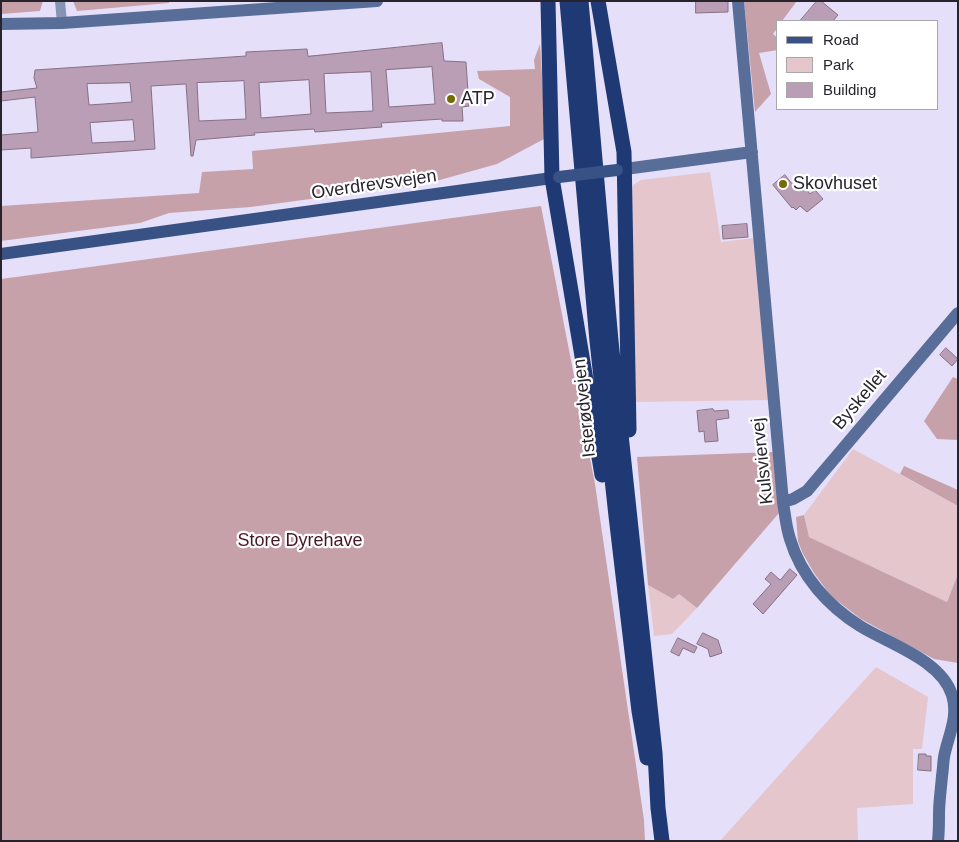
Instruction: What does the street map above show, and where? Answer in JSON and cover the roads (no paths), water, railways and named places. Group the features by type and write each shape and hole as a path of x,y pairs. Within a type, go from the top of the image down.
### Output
{"highway":[{"path":"548,1 555,178 603,482 616,516"},
{"name":"Isterødvejen","path":"567,1 597,341 616,516 639,711 658,808"},
{"name":"Isterødvejen","path":"581,1 611,341 656,752 658,808 662,841"},
{"path":"598,1 624,152 621,169 630,435 624,462"}],"main road":[{"name":"Overdrevsvejen","path":"1,254 621,169"}],"street":[{"path":"60,1 62,23"},
{"path":"1,24 47,24 377,1"},
{"name":"Kulsviervej","path":"738,1 783,502 789,538 806,575 838,611 860,626 933,668 946,681 953,695 955,708 954,724 944,758 938,841"},
{"path":"1,31 47,24"},
{"name":"Overdrevsvejen","path":"621,169 752,152"},
{"name":"Byskellet","path":"783,502 807,491 958,313"}],"place":[{"name":"ATP","path":"451,99"},
{"name":"Skovhuset","path":"783,184"}],"park label":[{"name":"Store Dyrehave","path":"300,541"}]}
